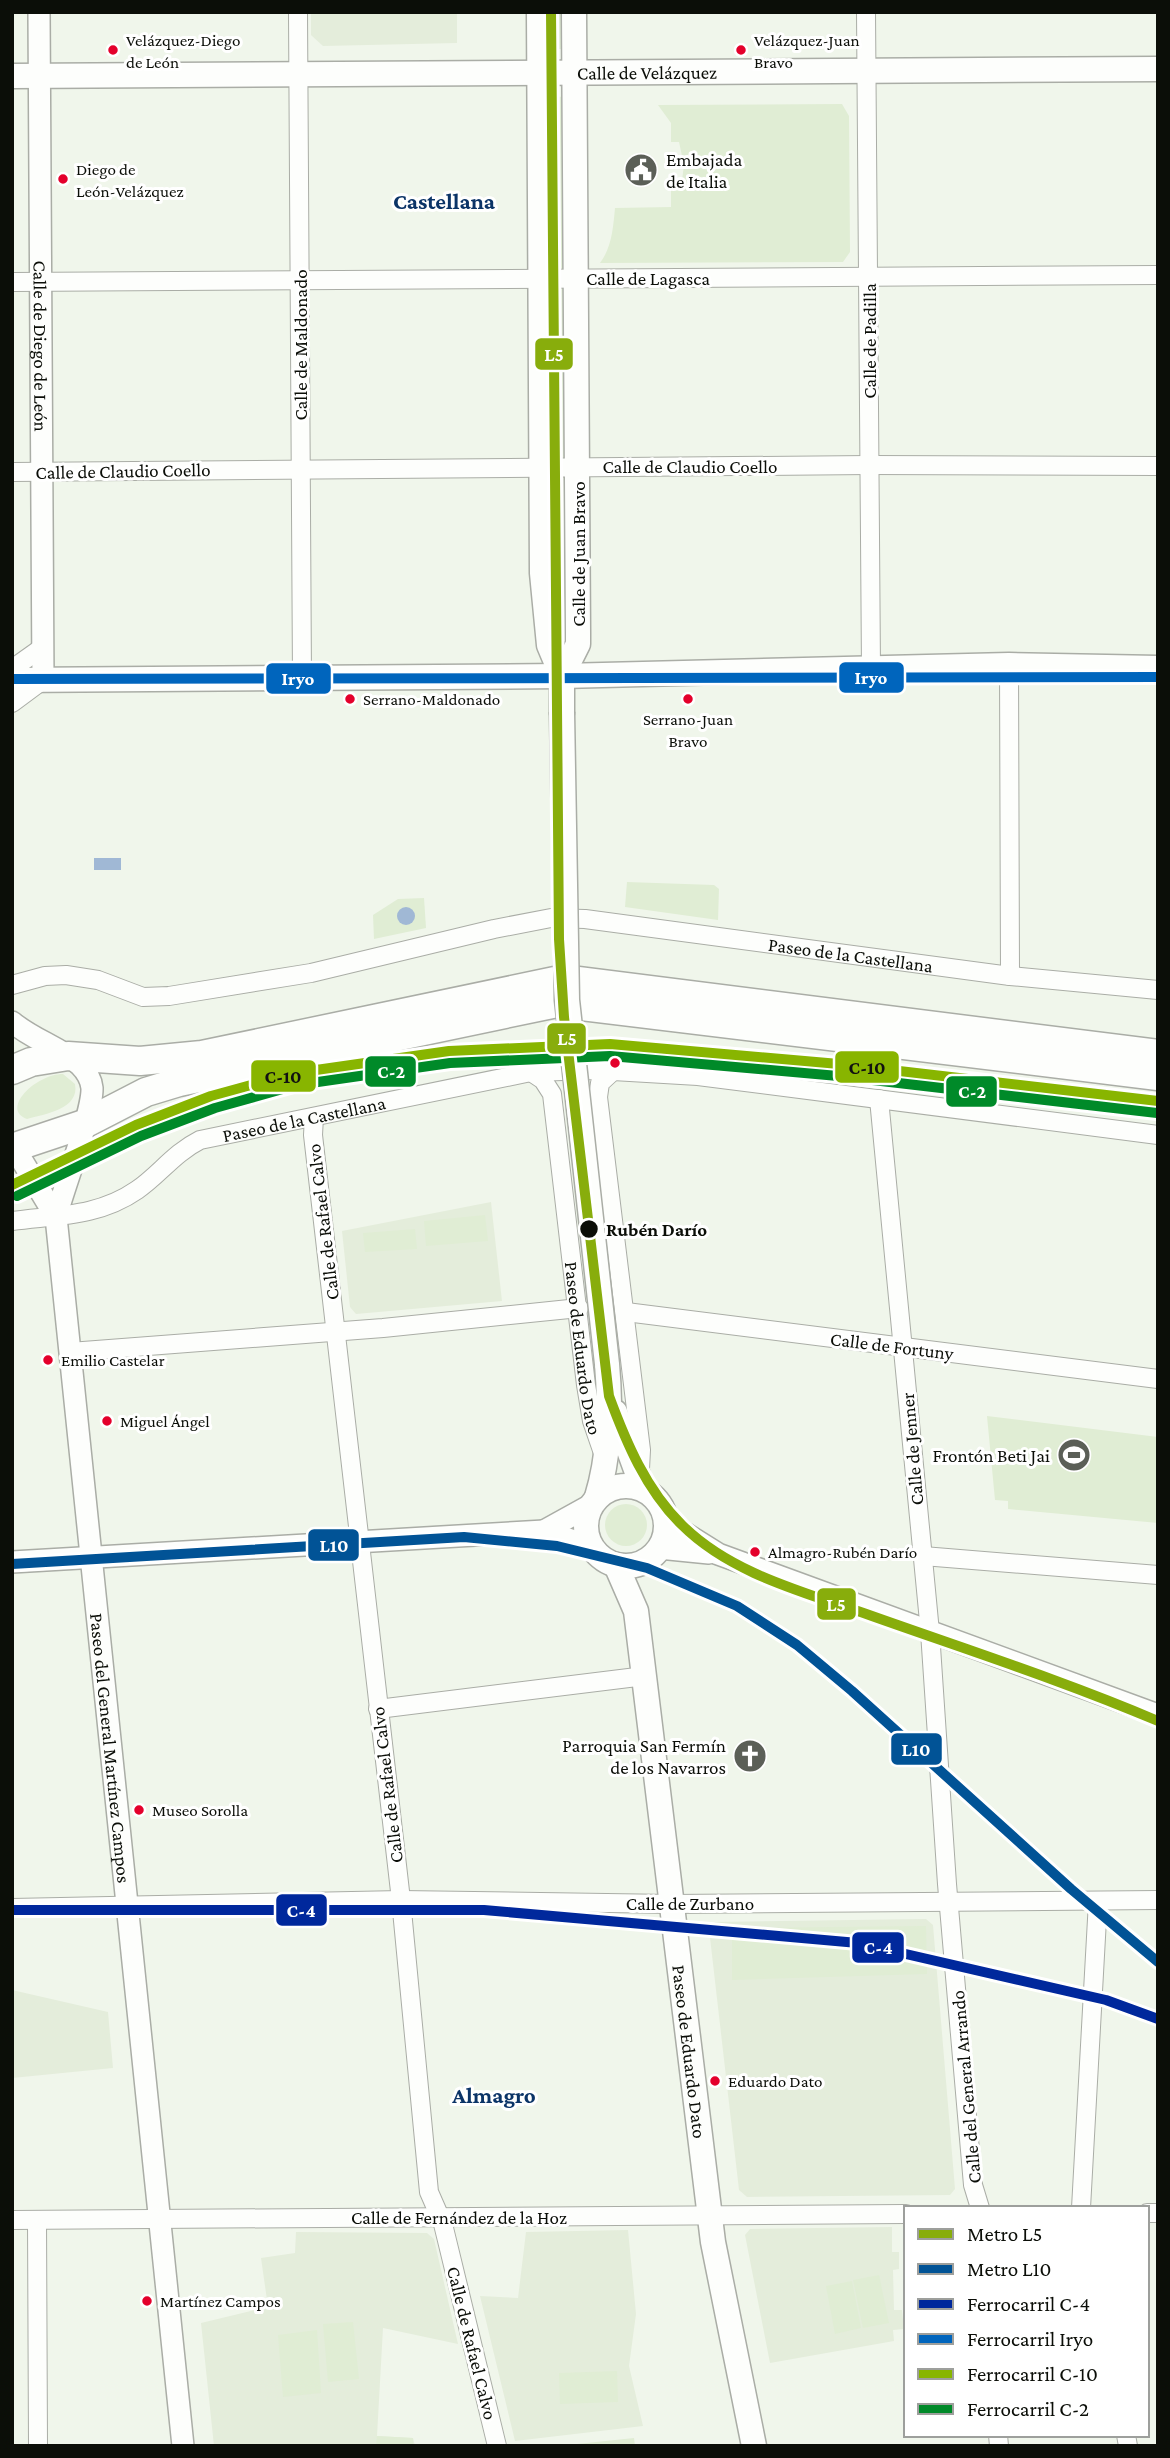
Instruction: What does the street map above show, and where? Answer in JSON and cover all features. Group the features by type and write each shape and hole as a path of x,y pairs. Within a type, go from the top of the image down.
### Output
{"highway":[{"path":"12,1070 31,1062 68,1056 140,1061 202,1055 566,981 1158,1054"},
{"path":"13,1146 84,1124 146,1092 178,1082 557,1003 1158,1076"}],"main road":[{"name":"Calle de Juan Bravo","path":"539,12 542,573 549,645 562,677"},
{"name":"Calle de Juan Bravo","path":"562,677 578,644 574,12"},
{"name":"Calle de Velázquez","path":"12,76 1158,69"},
{"path":"12,680 562,677 1009,665 1158,668"},
{"path":"562,677 567,1000 610,1395"},
{"name":"Paseo de Eduardo Dato","path":"594,1501 607,1465 610,1395"},
{"name":"Paseo de Eduardo Dato","path":"610,1395 640,1484"},
{"path":"640,1484 656,1500 664,1514 665,1533 653,1554 631,1566 616,1565 602,1558 592,1547 586,1531 594,1501 621,1486 640,1484"},
{"name":"Paseo de Eduardo Dato","path":"636,1611 653,1554"},
{"name":"Paseo de Eduardo Dato","path":"616,1565 636,1611 709,2215 754,2446"}],"street":[{"name":"Calle de Diego de León","path":"39,12 43,680"},
{"name":"Calle de Maldonado","path":"298,12 302,678"},
{"name":"Calle de Padilla","path":"866,12 871,669"},
{"name":"Calle de Lagasca","path":"12,282 1158,275"},
{"name":"Calle de Claudio Coello","path":"12,472 870,465 1158,466"},
{"path":"12,669 43,647"},
{"path":"1009,665 1010,976"},
{"path":"12,703 43,680"},
{"name":"Paseo de la Castellana","path":"12,985 45,976 66,975 97,981 143,997 169,996 311,973 551,918 585,919 1010,976 1158,990"},
{"path":"12,1022 26,1034 68,1056 83,1068 91,1080 91,1104 56,1217"},
{"name":"Paseo de la Castellana","path":"12,1221 86,1214 123,1199 149,1181 179,1151 200,1140 531,1072 698,1076 1158,1135"},
{"name":"Paseo de Eduardo Dato","path":"531,1072 544,1080 552,1094 586,1385 592,1421 607,1465"},
{"path":"612,1072 600,1083 598,1097 641,1450 640,1484"},
{"name":"Calle de Jenner","path":"879,1098 930,1632"},
{"name":"Calle de Rafael Calvo","path":"314,1117 313,1135 358,1542 401,1900 429,2192 440,2217 497,2446"},
{"path":"13,1146 56,1217"},
{"name":"Paseo del General Martínez Campos","path":"56,1217 183,2446"},
{"path":"69,1352 579,1308"},
{"name":"Calle de Fortuny","path":"626,1312 1158,1379"},
{"path":"544,1531 594,1501"},
{"path":"664,1514 683,1532 718,1554 1158,1714"},
{"path":"12,1562 544,1531 592,1547"},
{"path":"653,1554 718,1554"},
{"path":"923,1556 1158,1575"},
{"name":"Calle del General Arrando","path":"930,1632 973,2185 979,2206"},
{"path":"378,1709 645,1676"},
{"name":"Calle de Zurbano","path":"12,1908 401,1900 671,1904 1158,1900"},
{"path":"1081,2206 1098,1901"},
{"name":"Calle de Fernández de la Hoz","path":"12,2220 904,2214"},
{"path":"37,2220 38,2446"}],"shaded area":[{"path":"311,12 457,12 457,43 323,46 311,35"},
{"path":"545,12 564,12 564,49 545,49"},
{"path":"544,96 566,97 567,269 550,269"},
{"path":"842,104 849,116 850,252 843,262 600,263 613,230 615,208 671,207 671,189 681,188 684,165 679,142 671,142 671,123 658,105"},
{"path":"546,286 568,287 568,458 549,458"},
{"path":"627,882 714,885 719,889 718,920 625,907"},
{"path":"424,898 426,928 374,939 373,915 398,899"},
{"path":"63,1074 75,1084 75,1092 67,1105 27,1119 20,1114 17,1108 25,1093 42,1080"},
{"path":"491,1202 502,1301 356,1314 350,1307 342,1231"},
{"path":"485,1215 488,1241 426,1246 424,1221"},
{"path":"415,1229 417,1249 365,1252 363,1233"},
{"name":"Frontón Beti Jai","path":"987,1416 1158,1437 1158,1523 1008,1509 1008,1501 995,1500"},
{"path":"626,1504 641,1510 647,1525 641,1540 626,1546 611,1540 605,1525 611,1510"},
{"path":"926,1919 933,1925 955,2189 950,2195 747,2197 739,2190 709,1929 715,1922"},
{"path":"926,1926 927,1974 732,1980 732,1928"},
{"path":"12,1990 108,2012 113,2068 12,2078"},
{"path":"892,2227 892,2252 899,2252 899,2269 893,2270 894,2310 902,2310 904,2329 893,2330 894,2341 770,2363 745,2235 750,2229"},
{"path":"628,2230 636,2314 629,2366 643,2426 515,2441 480,2296 518,2298 526,2232"},
{"path":"296,2232 427,2233 434,2239 458,2344 383,2328 377,2436 413,2438 415,2446 214,2446 201,2323 268,2307 261,2258 295,2253"},
{"path":"879,2275 889,2323 863,2328 853,2280"},
{"path":"852,2281 861,2328 835,2334 826,2286"},
{"path":"353,2322 359,2379 328,2382 323,2324"},
{"path":"317,2330 321,2393 283,2397 278,2335"},
{"path":"617,2371 618,2402 560,2404 559,2373"},
{"path":"377,2436 413,2438 413,2446 376,2446"},
{"path":"634,2438 635,2446 574,2446 577,2444"}],"water":[{"path":"94,858 121,858 121,870 94,870"},
{"path":"406,907 414,912 415,916 410,924 406,925 398,920 397,916 402,908"}],"metro line":[{"name":"L5","path":"551,12 559,939 564,1017 609,1396 630,1448 658,1497 682,1525 724,1557 772,1581 1052,1679 1158,1721"},
{"name":"L10","path":"12,1564 464,1537 557,1546 647,1568 737,1606 797,1645 852,1691 1071,1889 1158,1962"}],"rail line":[{"name":"Iryo","path":"12,679 1158,677"},
{"name":"C-10","path":"12,1185 136,1125 211,1096 295,1073 449,1051 610,1044 839,1064 1158,1101"},
{"name":"C-2","path":"17,1196 141,1136 215,1108 297,1085 450,1063 610,1056 838,1076 1157,1113"},
{"name":"C-4","path":"12,1910 484,1910 858,1943 1106,2000 1158,2019"}],"place":[{"name":"Velázquez-Diego de León","path":"113,50"},
{"name":"Velázquez-Juan Bravo","path":"741,50"},
{"name":"Embajada de Italia","path":"641,170"},
{"name":"Diego de León-Velázquez","path":"63,179"},
{"name":"Serrano-Maldonado","path":"350,699"},
{"name":"Serrano-Juan Bravo","path":"688,699"},
{"name":"Rubén Darío","path":"589,1229"},
{"name":"Emilio Castelar","path":"48,1360"},
{"name":"Miguel Ángel","path":"107,1421"},
{"name":"Frontón Beti Jai","path":"1074,1455"},
{"name":"Almagro-Rubén Darío","path":"755,1552"},
{"name":"Parroquia San Fermín de los Navarros","path":"750,1756"},
{"name":"Museo Sorolla","path":"139,1810"},
{"name":"Eduardo Dato","path":"715,2081"},
{"name":"Martínez Campos","path":"147,2301"}],"district":[{"name":"Castellana","path":"444,201"},
{"name":"Almagro","path":"494,2095"}]}
